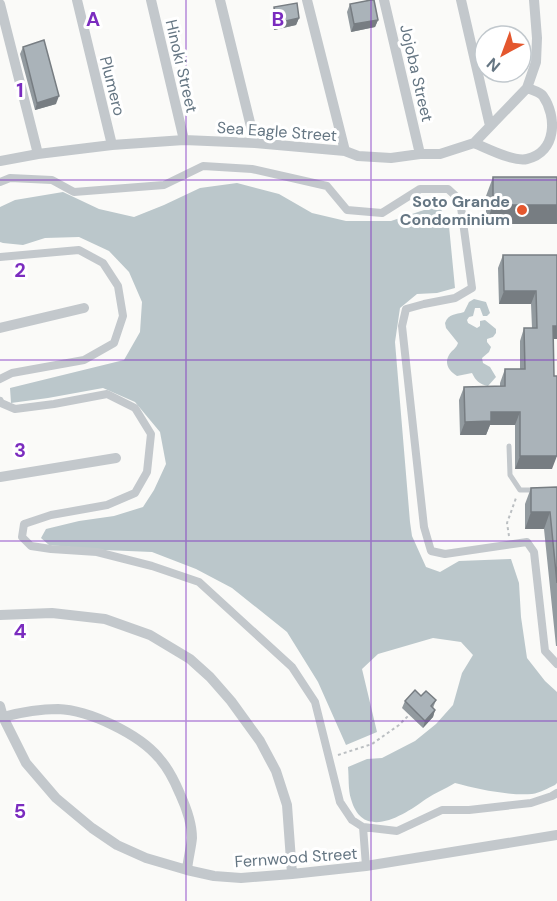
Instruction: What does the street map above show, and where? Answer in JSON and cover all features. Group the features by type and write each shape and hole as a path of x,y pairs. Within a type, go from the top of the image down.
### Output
{"street":[{"name":"Plumero","path":"76,0 112,145"},
{"name":"Hinoki Street","path":"151,0 184,140"},
{"path":"220,0 255,143"},
{"path":"307,0 345,151"},
{"name":"Jojoba Street","path":"384,0 420,154"},
{"path":"460,0 490,126"},
{"path":"474,143 510,157 525,160 546,148 552,141 555,131 552,110 543,95 527,88 536,62 534,0"},
{"path":"0,4 38,154"},
{"name":"Sea Eagle Street","path":"0,161 112,145 184,140 255,143 345,151 358,156 391,158 440,154 474,143 527,88"},
{"path":"0,182 10,178 52,180 74,192 164,185 203,166 252,169 327,186 347,210 382,213 420,189 448,189 460,200 472,288 455,298 406,309 402,326 424,527 431,550 445,554 527,542 534,552 545,651 557,664"},
{"path":"0,258 79,250 103,263 118,286 123,316 114,343 84,360 12,373 0,379"},
{"path":"0,328 84,308"},
{"path":"0,401 15,409 107,394 135,408 151,434 147,472 135,493 107,505 51,515 24,524 22,537 31,546 97,552 152,566 199,582 292,667 315,702 340,802 352,820 363,827 397,831 442,810 468,810 531,803 557,793"},
{"path":"0,477 116,458"},
{"path":"0,615 52,613 105,619 150,635 190,659 231,701 260,741 276,771 287,805 292,873"},
{"path":"2,711 60,709 87,714 138,740 159,758 175,782 187,809 192,837 187,870"},
{"name":"Fernwood Street","path":"2,711 26,763 65,805 92,828 117,844 146,858 187,870 214,876 241,878 366,866 557,835"},
{"path":"363,827 366,866"}],"lane":[{"path":"509,446 510,474 520,490 538,490"}],"path":[{"path":"510,544 507,523 520,490"},
{"path":"330,759 372,744 408,716"}],"shaded area":[{"path":"237,183 279,194 312,213 346,221 391,221 440,207 449,226 455,288 437,293 417,294 400,308 395,342 412,536 426,567 440,572 459,561 511,559 519,583 527,658 557,692 557,783 555,785 538,793 514,794 455,783 396,817 374,822 365,819 357,812 351,799 348,767 367,759 382,758 415,741 436,724 453,705 462,673 473,655 461,642 433,638 378,654 362,669 377,732 346,745 318,682 287,632 232,588 196,569 152,552 49,545 41,538 46,529 114,516 143,507 166,464 160,432 135,402 103,388 11,403 10,388 124,360 140,332 142,302 129,272 109,251 79,237 45,238 23,245 0,242 0,207 15,200 63,192 99,209 134,217 200,188"},
{"path":"474,299 486,302 490,313 483,316 480,308 475,308 473,316 467,320 468,323 477,328 480,326 480,321 485,320 496,329 493,337 487,339 491,347 482,358 483,363 490,367 496,377 488,386 478,382 472,373 457,376 447,364 449,355 458,343 446,328 445,323 450,316 464,312 469,302"}],"building":[{"path":"374,0 378,20 354,24 350,4"},
{"path":"297,3 299,18 277,23 274,7"},
{"path":"44,40 59,96 37,103 23,47"},
{"path":"493,177 557,177 557,205 493,205"},
{"path":"503,255 557,255 557,326 553,326 554,376 557,376 557,456 520,456 520,412 491,412 491,421 465,422 464,387 505,386 505,369 525,369 524,328 537,328 536,291 504,291"},
{"path":"557,487 557,583 550,512 531,512 531,488"},
{"path":"415,690 421,696 426,691 436,700 431,706 435,710 425,721 405,701"}],"place":[{"name":"Soto Grande Condominium","path":"522,210"}]}
